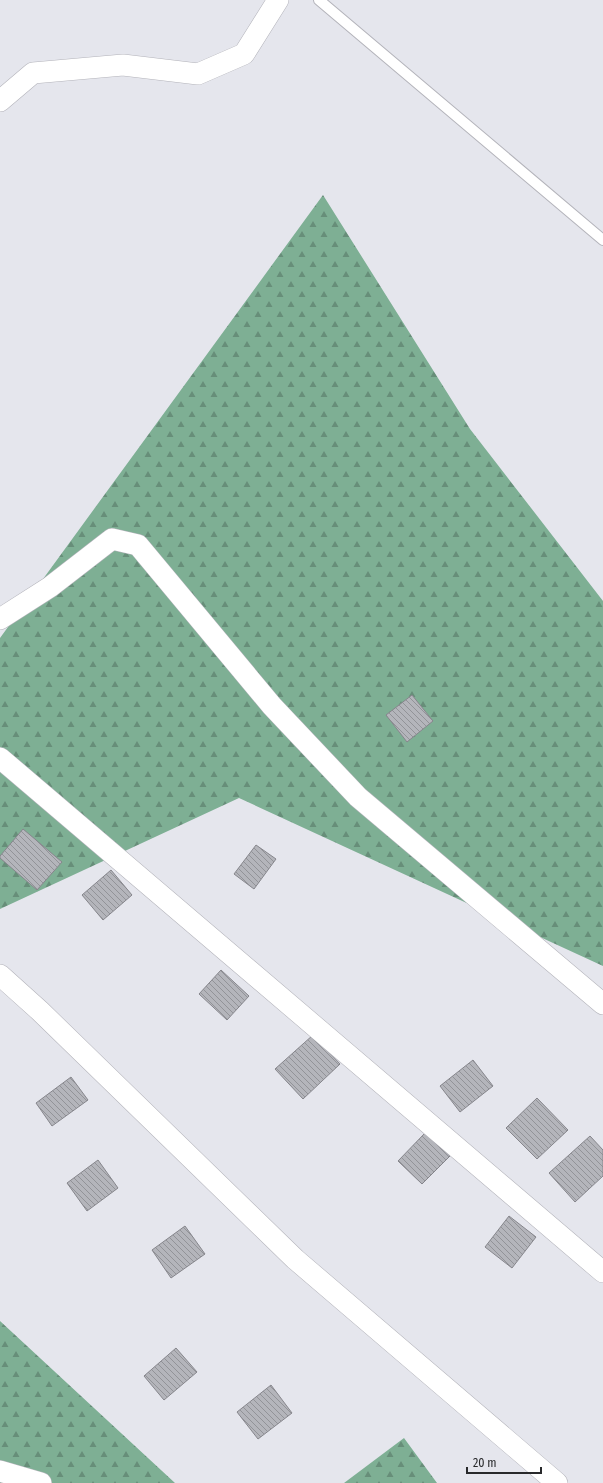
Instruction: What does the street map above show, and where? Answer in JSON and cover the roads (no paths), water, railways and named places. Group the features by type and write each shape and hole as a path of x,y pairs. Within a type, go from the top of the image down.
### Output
{"street":[{"path":"0,101 33,73 123,65 198,74 244,54 278,0"},
{"path":"0,619 50,587 112,539 138,545 272,706 358,798 603,1004"},
{"path":"3,768 603,1272"},
{"path":"0,975 40,1011 295,1259 557,1483"},
{"path":"0,1471 41,1483"}],"lane":[{"path":"319,0 603,240"}]}
